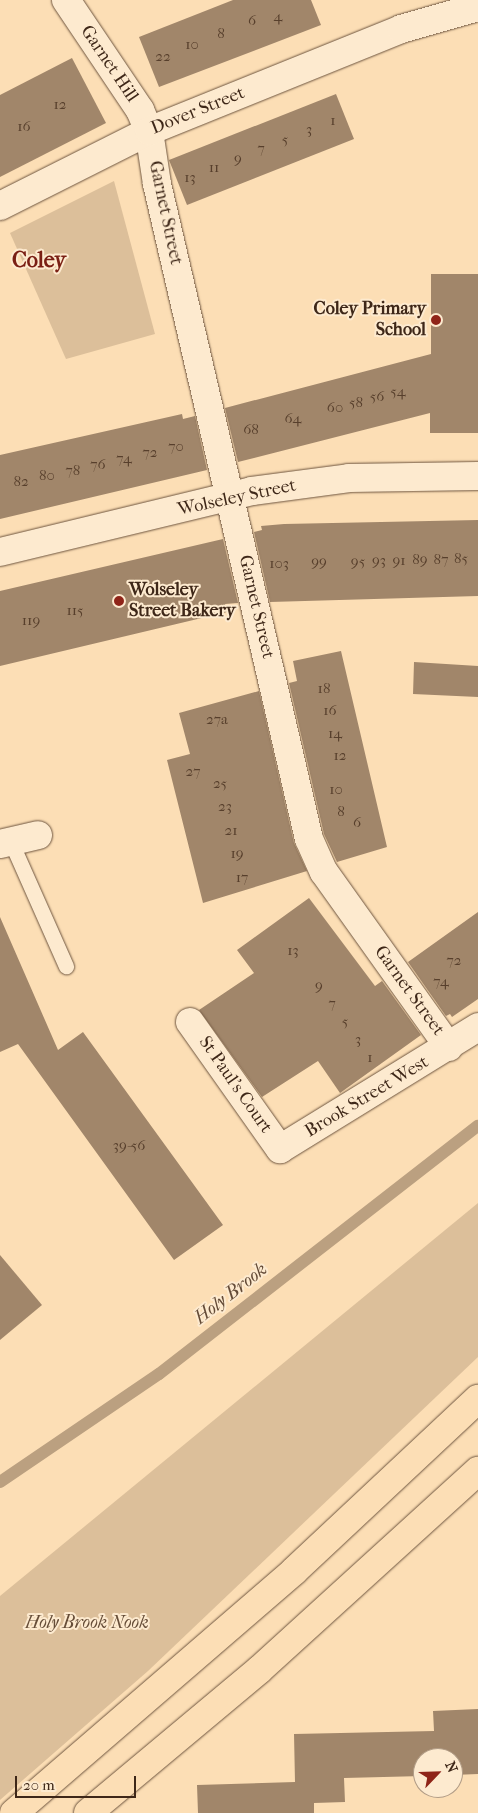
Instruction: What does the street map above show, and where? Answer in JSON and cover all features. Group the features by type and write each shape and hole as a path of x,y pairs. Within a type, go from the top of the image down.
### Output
{"highway":[{"path":"14,1813 294,1571 478,1399"},
{"path":"88,1813 259,1670 478,1471"}],"street":[{"name":"Garnet Hill","path":"66,0 140,110 149,131"},
{"name":"Dover Street","path":"0,206 149,131 401,28 478,7"},
{"name":"Garnet Street","path":"149,131 157,184 232,498 309,839 324,872 449,1047"},
{"name":"Wolseley Street","path":"0,552 232,498 252,491 349,478 478,476"},
{"path":"6,843 38,835"},
{"name":"St Paul's Court","path":"190,1022 280,1149"},
{"name":"Brook Street West","path":"280,1149 449,1047 478,1027"}],"lane":[{"path":"6,843 66,966"}],"green space":[{"path":"114,181 155,334 66,359 10,233"},
{"name":"Holy Brook Nook","path":"478,1203 478,1357 148,1671 0,1800 0,1596"}],"building":[{"path":"233,0 311,0 321,25 159,87 139,37"},
{"path":"72,58 106,123 0,177 0,95"},
{"path":"336,94 354,139 187,205 169,160"},
{"path":"431,274 478,274 478,433 430,433 430,413 238,462 225,408 431,354"},
{"path":"182,414 183,419 195,416 207,470 0,519 0,455"},
{"path":"478,520 478,596 270,602 254,532 262,530 261,526 284,524"},
{"path":"223,539 238,603 225,604 227,612 0,666 0,591"},
{"path":"341,651 387,847 337,862 324,834 289,683 297,681 293,661"},
{"path":"414,662 478,666 478,697 413,694"},
{"path":"259,691 294,843 307,871 203,903 167,760 190,754 179,713"},
{"path":"309,898 375,986 382,981 421,1035 340,1093 318,1061 262,1097 199,1010 254,973 237,950"},
{"path":"478,912 478,999 452,1017 450,1014 446,1016 408,962"},
{"path":"0,917 58,1050 83,1032 223,1225 174,1260 18,1044 0,1052"},
{"path":"0,1255 42,1305 0,1340"},
{"path":"478,1709 478,1774 463,1775 463,1748 413,1748 413,1776 344,1778 345,1802 314,1803 314,1813 198,1813 197,1785 295,1782 294,1734 434,1731 433,1711"}],"waterway":[{"name":"Holy Brook","path":"0,1482 159,1374 478,1126"}],"place":[{"name":"Coley Primary School","path":"436,320"},
{"name":"Wolseley Street Bakery","path":"119,601"}],"district":[{"name":"Coley","path":"39,261"}]}
